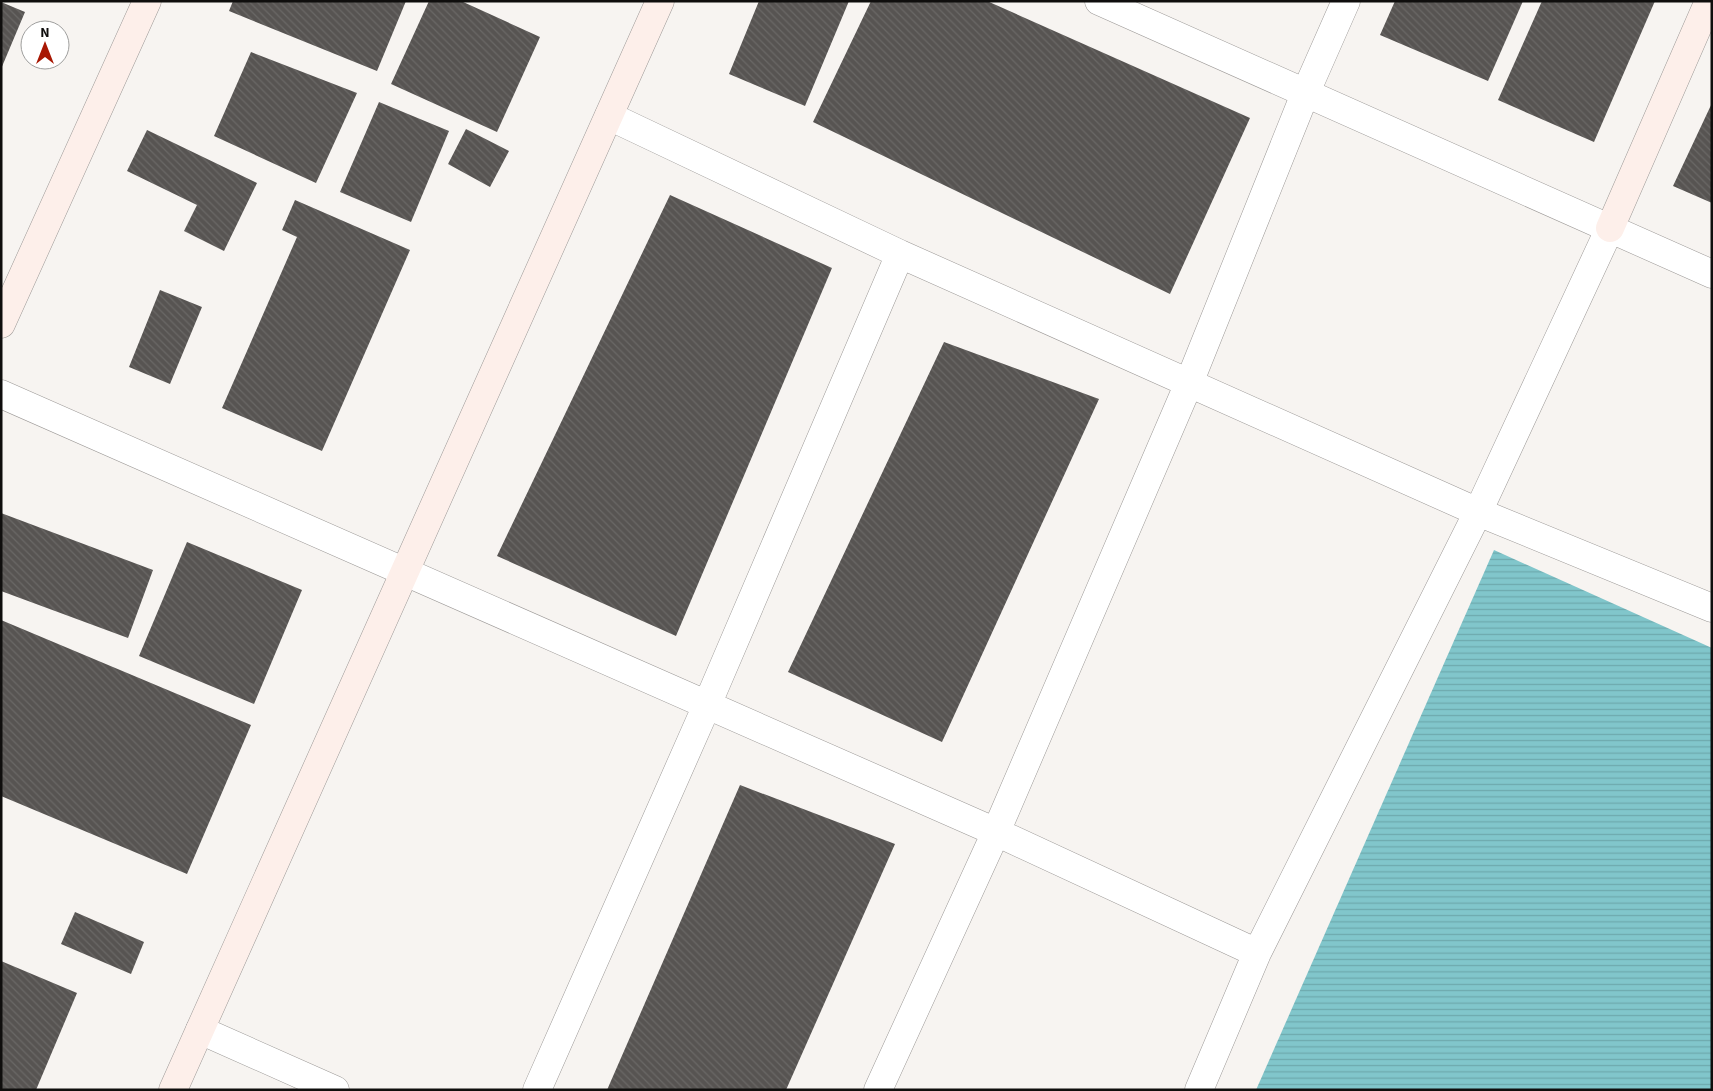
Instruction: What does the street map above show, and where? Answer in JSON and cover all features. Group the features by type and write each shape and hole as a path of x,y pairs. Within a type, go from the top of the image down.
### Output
{"street":[{"path":"1,324 147,1"},
{"path":"173,1090 660,1"},
{"path":"1098,1 1712,274"},
{"path":"878,1090 996,832 1189,383 1305,94 1346,1"},
{"path":"1199,1090 1258,953 1478,512 1610,228 1709,1"},
{"path":"609,116 900,254 1478,512 1712,608"},
{"path":"537,1090 707,705 900,254"},
{"path":"1,394 996,832 1258,953"},
{"path":"200,1030 335,1090"}],"water":[{"path":"1494,550 1712,648 1712,1090 1256,1090"}],"building":[{"path":"233,1 406,1 377,71 229,11"},
{"path":"429,1 461,1 540,37 497,132 391,84"},
{"path":"759,1 849,1 805,106 729,74"},
{"path":"871,1 987,1 1250,118 1170,294 813,122"},
{"path":"1395,1 1523,1 1488,81 1380,35"},
{"path":"1542,1 1655,1 1594,142 1498,100"},
{"path":"1,2 25,12 20,20 1,69"},
{"path":"251,52 357,93 316,183 214,136"},
{"path":"379,102 449,131 411,222 340,192"},
{"path":"1712,103 1712,203 1673,186"},
{"path":"466,129 509,151 490,187 448,164"},
{"path":"147,130 257,183 224,251 184,231 197,205 127,171"},
{"path":"670,195 832,268 676,636 497,556"},
{"path":"295,200 410,250 322,451 222,408 297,237 282,230"},
{"path":"160,290 202,307 170,384 129,367"},
{"path":"944,342 1099,399 942,742 788,672"},
{"path":"1,513 153,570 128,638 1,591"},
{"path":"187,542 302,590 254,704 139,656"},
{"path":"1,620 251,725 187,874 1,796"},
{"path":"740,785 895,844 786,1090 607,1090"},
{"path":"75,912 144,942 131,974 61,944"},
{"path":"1,961 77,993 36,1090 1,1090"}]}
